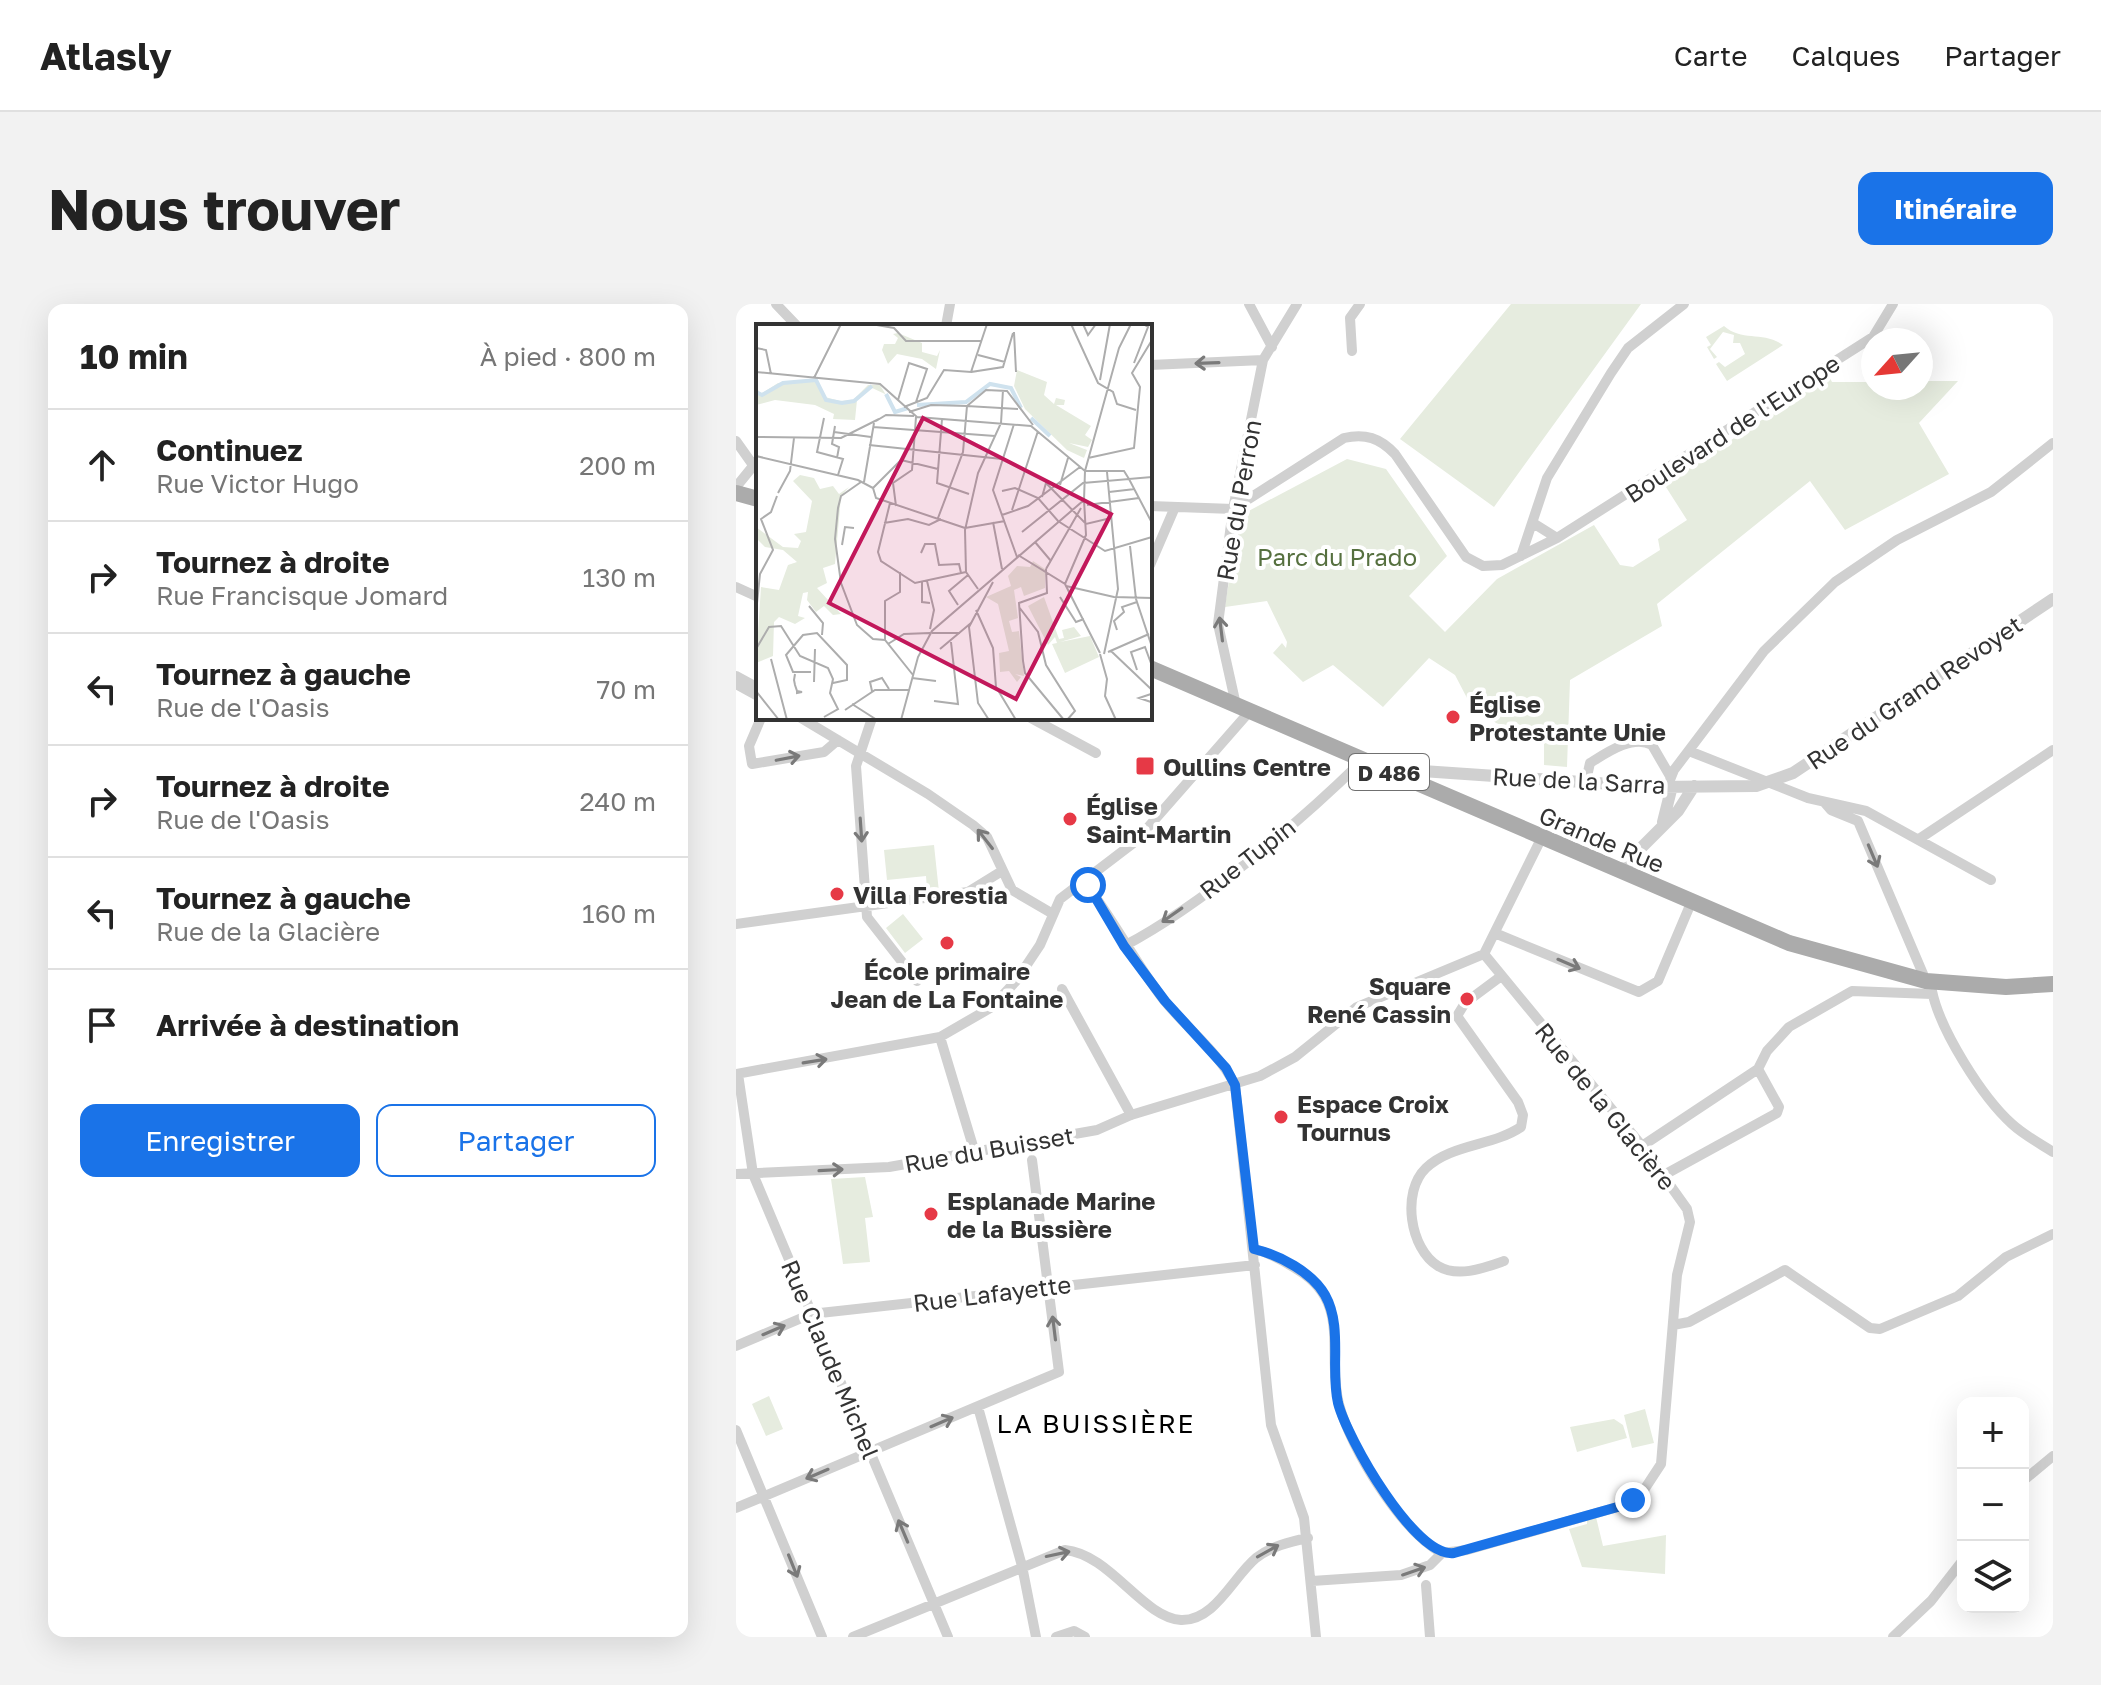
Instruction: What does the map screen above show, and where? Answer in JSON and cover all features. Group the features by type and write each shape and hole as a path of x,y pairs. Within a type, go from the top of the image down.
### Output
{"main road":[{"path":"736,490 756,498"},
{"name":"Grande Rue","path":"1152,669 1541,839 1789,943 1931,985 2006,987 2053,984"}],"street":[{"path":"776,304 795,324"},
{"path":"946,324 950,304"},
{"path":"1249,304 1272,347"},
{"name":"Rue du Perron","path":"1243,708 1218,624 1233,509 1263,360 1297,304"},
{"path":"1352,351 1350,318 1360,304"},
{"path":"1521,556 1547,478 1611,373 1628,348 1684,304"},
{"name":"Boulevard de l'Europe","path":"1233,509 1344,438 1365,435 1384,444 1395,454 1466,557 1479,565 1493,567 1557,538 1873,337 1893,304"},
{"path":"1152,365 1263,360"},
{"path":"736,441 755,463 736,490"},
{"path":"1660,829 1668,813 1670,782 1689,751 1764,651 1835,582 1897,540 1991,492 2053,443"},
{"path":"1237,487 1246,493 1257,493"},
{"path":"1152,506 1233,509"},
{"path":"1152,560 1175,507"},
{"path":"1533,523 1557,538"},
{"path":"736,587 756,596"},
{"name":"Rue du Grand Revoyet","path":"1773,783 2053,599"},
{"path":"736,676 756,687"},
{"path":"736,684 756,695"},
{"path":"737,1074 940,1037 992,1007 1009,989 1048,930 1060,899 1136,841 1243,708"},
{"path":"760,720 749,746 749,757 756,764 824,752 838,740"},
{"path":"804,720 928,794 973,825 987,837 1012,890 1053,914"},
{"path":"871,720 856,766 867,917 917,981"},
{"path":"1035,720 1096,753"},
{"path":"1586,781 1590,763 1624,745 1639,741 1652,745 1670,782"},
{"path":"1919,839 2053,750"},
{"name":"Rue de la Sarra","path":"1689,751 1824,802 1831,810 1858,821 1971,1071 2011,1123 2053,1152"},
{"name":"Rue Tupin","path":"1124,946 1246,861 1363,760"},
{"name":"Rue de la Sarra","path":"1386,771 1670,782 1694,786 1773,783"},
{"path":"1623,873 1630,859 1678,811 1694,786"},
{"path":"1824,802 1866,811 1991,880"},
{"path":"1484,954 1497,934 1541,839"},
{"path":"736,924 968,892 1002,871"},
{"path":"1083,880 1124,946 1165,1001 1226,1068 1235,1085 1271,1425 1303,1511 1316,1637"},
{"path":"1497,934 1639,992 1658,981 1691,903"},
{"name":"Rue de la Glacière","path":"1312,1581 1401,1575 1430,1565 1442,1553 1467,1550 1621,1506 1642,1493 1658,1471 1664,1451 1673,1325 1690,1222 1687,1209 1642,1146 1484,954"},
{"name":"Rue du Buisset","path":"736,1174 889,1167 1097,1130 1131,1115 1235,1085 1295,1057 1360,1006 1484,954"},
{"path":"1501,978 1459,1009 1457,1016 1518,1102 1523,1122 1517,1130 1438,1159 1424,1170 1416,1183 1414,1229 1419,1247 1439,1267 1478,1271 1504,1261"},
{"path":"1642,1146 1758,1069 1776,1039 1789,1027 1852,991 1931,985"},
{"path":"1062,989 1131,1115"},
{"path":"940,1037 975,1153"},
{"path":"1664,1175 1777,1113 1779,1107 1758,1069"},
{"name":"Rue Claude Michel","path":"737,1074 753,1174 948,1637"},
{"path":"736,1508 1059,1372 1032,1160"},
{"path":"1673,1325 1689,1322 1785,1270 1870,1328 1880,1329 1958,1296 2006,1257 2053,1234"},
{"path":"1254,1249 1305,1274 1325,1295 1334,1322 1338,1403 1348,1432 1388,1498 1425,1542 1442,1553"},
{"name":"Rue Lafayette","path":"736,1346 811,1314 1049,1285 1188,1274 1255,1265"},
{"path":"978,1407 1022,1566 1036,1637"},
{"path":"736,1430 822,1637"},
{"path":"2029,1476 2053,1456"},
{"path":"853,1637 1057,1551 1084,1554 1163,1614 1190,1619 1211,1607 1263,1553 1308,1538"},
{"path":"1893,1637 1931,1601 1957,1568"},
{"path":"1426,1585 1430,1637"},
{"path":"1056,1637 1074,1631 1085,1637"}],"green space":[{"path":"1511,304 1641,304 1494,507 1400,439"},
{"path":"1724,326 1738,334 1768,338 1783,345 1727,381 1716,364 1719,362 1725,367 1745,354 1740,343 1733,343 1734,335 1723,332 1710,349 1717,357 1714,359 1707,347 1711,345 1706,337"},
{"name":"Parc du Prado","path":"1829,376 1832,382 1861,382 1861,400 1933,400 1933,381 1958,381 1919,423 1949,474 1845,530 1810,481 1657,604 1662,626 1570,680 1567,767 1544,765 1544,741 1496,723 1467,698 1455,675 1429,658 1383,707 1333,665 1303,682 1273,653 1282,643 1286,648 1287,642 1267,601 1225,607 1241,515 1347,459 1386,469 1447,556 1409,596 1445,632 1497,579 1594,525 1620,565 1633,567 1660,550 1658,539 1687,520 1664,484"},
{"path":"934,845 939,892 911,895 910,891 927,889 926,876 887,880 884,850"},
{"path":"903,914 923,939 905,953 886,928"},
{"path":"865,1177 873,1217 865,1218 870,1262 843,1264 831,1179"},
{"path":"769,1396 783,1429 766,1436 752,1404"},
{"path":"1645,1409 1654,1443 1632,1448 1624,1415"},
{"path":"1614,1419 1623,1425 1627,1438 1577,1452 1570,1427"},
{"path":"1596,1517 1603,1546 1666,1535 1665,1574 1582,1567 1569,1529 1587,1524 1587,1519"}],"place":[{"name":"Église Protestante Unie","path":"1453,717"},
{"name":"Oullins Centre","path":"1145,766"},
{"name":"Église Saint-Martin","path":"1070,819"},
{"name":"Villa Forestia","path":"837,894"},
{"name":"École primaire Jean de La Fontaine","path":"947,943"},
{"name":"Square René Cassin","path":"1467,999"},
{"name":"Espace Croix Tournus","path":"1281,1117"},
{"name":"Esplanade Marine de la Bussière","path":"931,1214"}],"district":[{"name":"LA BUISSIÈRE","path":"1096,1423"}],"route":[{"path":"1088,885 1124,946 1165,1001 1231,1077 1239,1106 1254,1249 1276,1257 1312,1279 1325,1295 1334,1322 1334,1371 1338,1403 1348,1432 1388,1498 1425,1542 1438,1552 1454,1553 1633,1500"}]}
